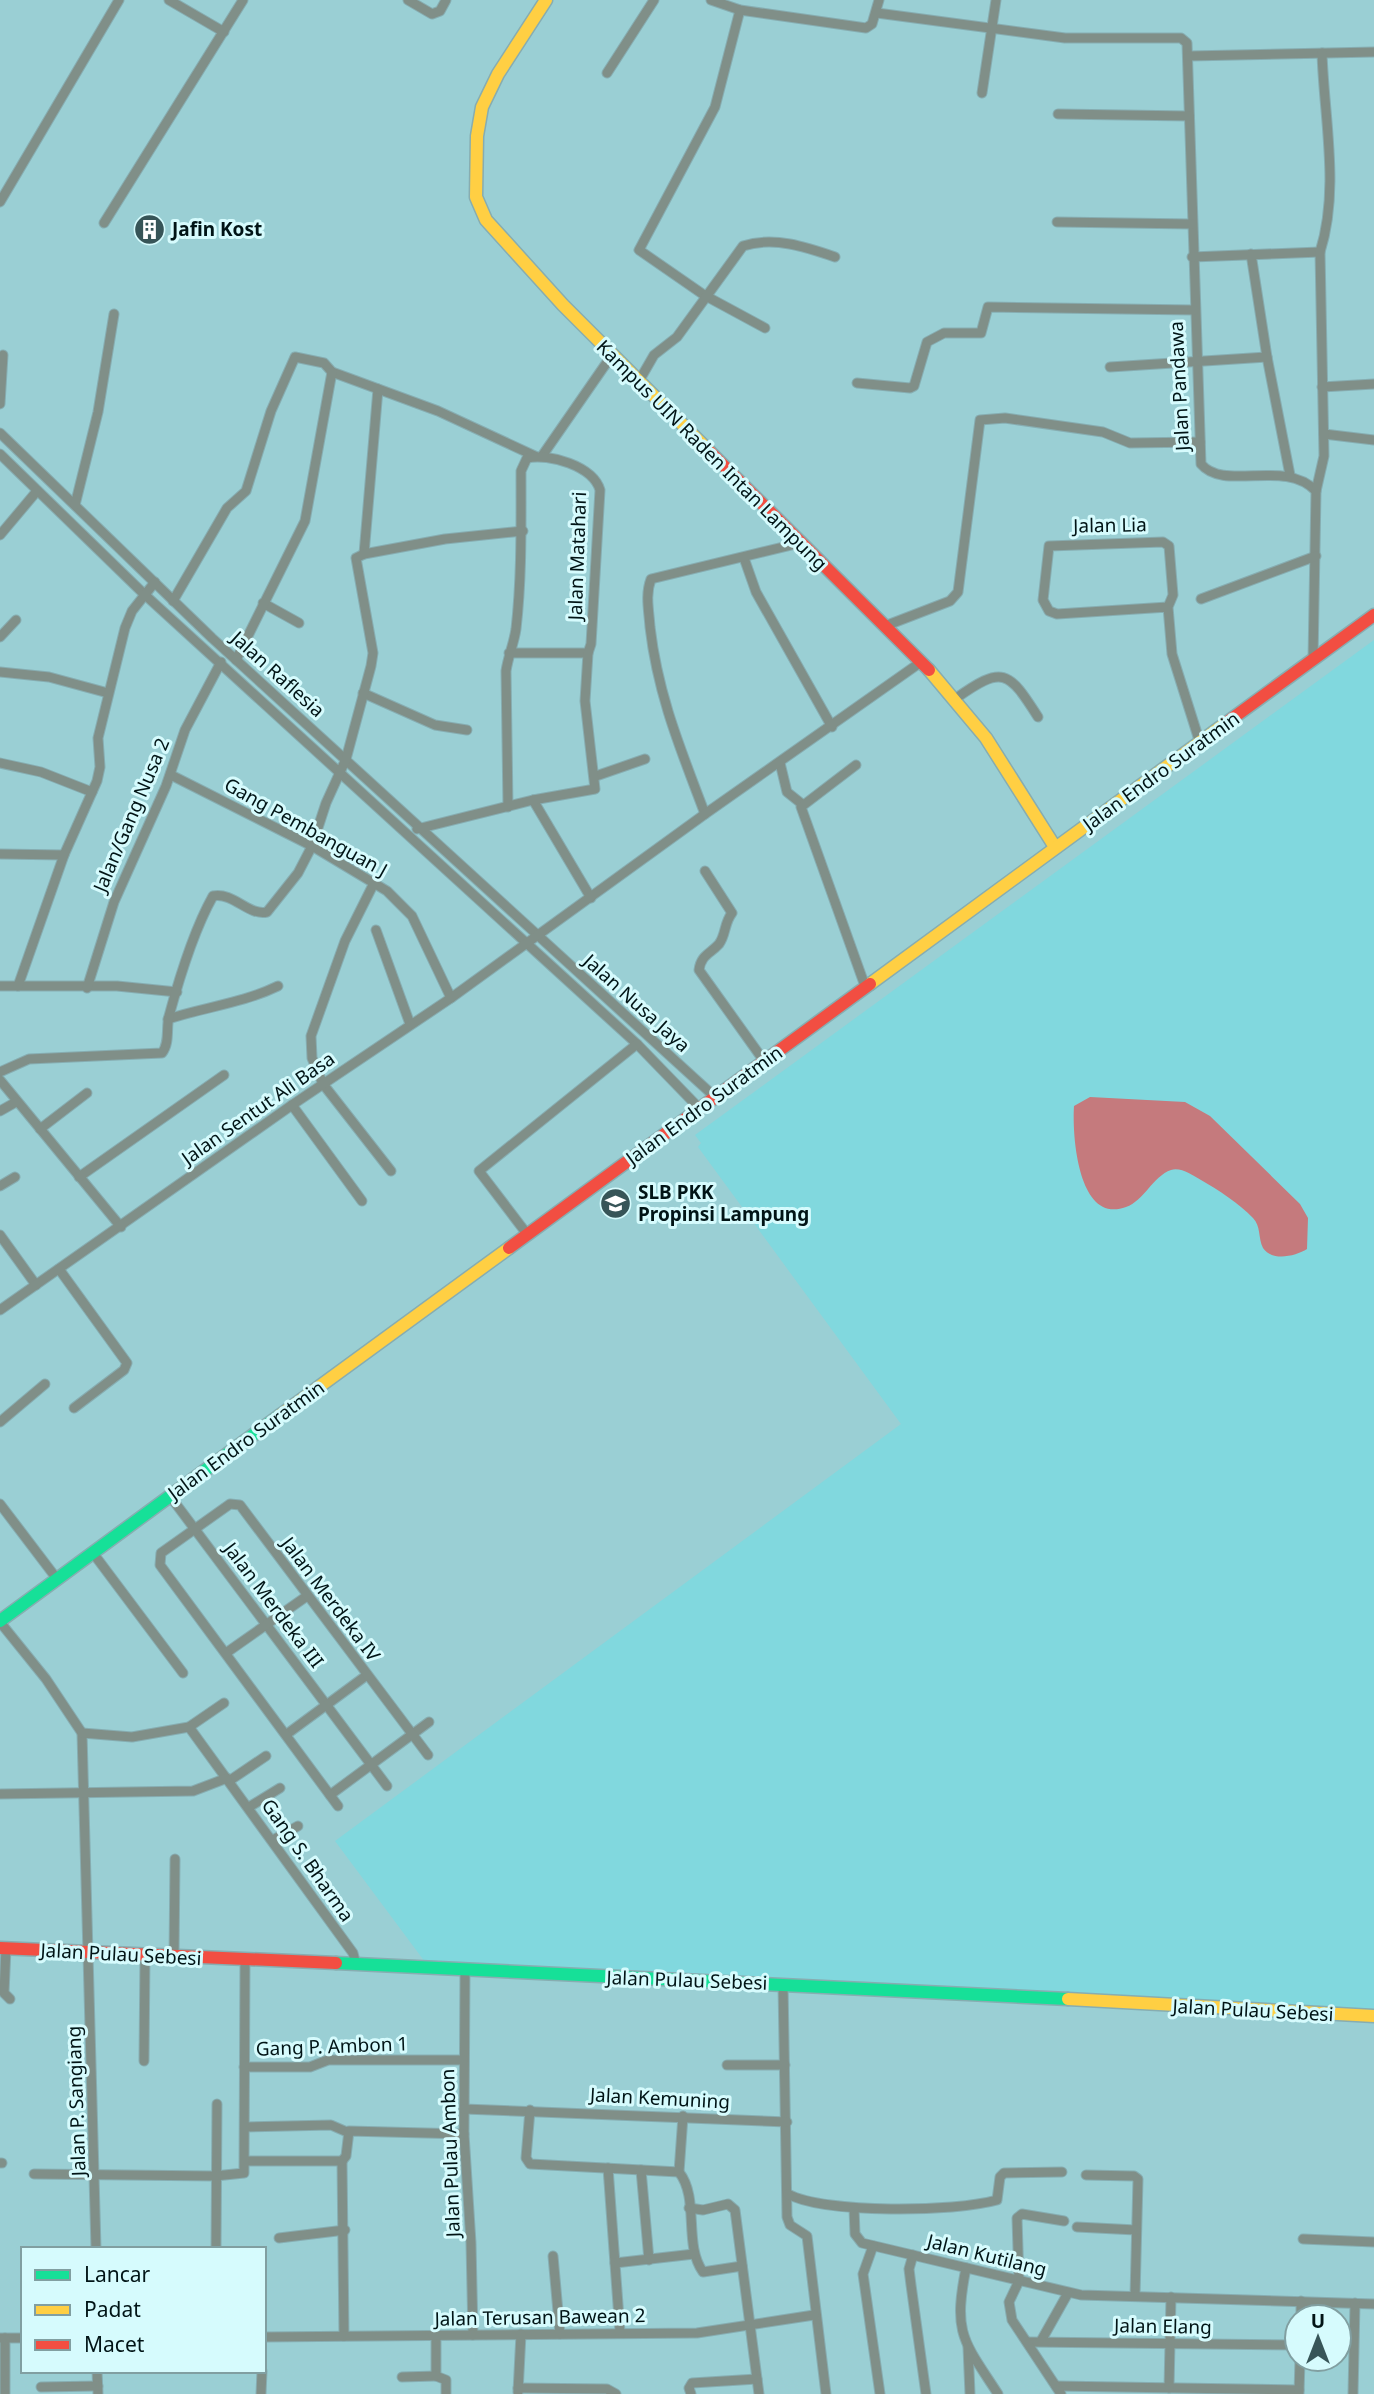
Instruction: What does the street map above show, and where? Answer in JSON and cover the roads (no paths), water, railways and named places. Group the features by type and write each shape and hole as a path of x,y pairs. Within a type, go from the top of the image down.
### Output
{"street":[{"path":"0,202 119,0"},
{"path":"169,0 225,32"},
{"path":"104,223 243,0"},
{"path":"408,0 432,14 440,11 446,0"},
{"name":"Kampus UIN Raden Intan Lampung","path":"546,0 498,74 482,107 476,178 480,210 510,249 612,355 955,699 986,738 1055,848"},
{"path":"607,73 654,0"},
{"path":"711,0 740,10 866,28 872,24 879,0"},
{"path":"982,93 996,0"},
{"path":"740,10 715,107 697,147 639,246 640,254 704,296 765,328"},
{"path":"877,13 1066,38 1181,38 1187,43 1189,56 1374,52"},
{"path":"1312,660 1316,491 1324,456 1320,252 1328,220 1328,125 1322,53"},
{"name":"Jalan Pandawa","path":"1189,56 1192,257 1201,464 1208,470 1226,475 1290,475"},
{"path":"1058,114 1189,116"},
{"path":"1057,222 1192,223"},
{"path":"639,381 654,355 677,337 737,253 752,243 793,244 835,257"},
{"path":"1192,257 1320,252"},
{"path":"1251,254 1267,357 1290,475 1303,480 1316,491"},
{"path":"857,383 910,388 914,386 927,342 944,333 981,333 988,307 1194,310"},
{"path":"75,505 98,412 114,314"},
{"path":"0,404 3,355"},
{"path":"508,807 506,671 516,633 523,531 522,465 538,456 612,355"},
{"name":"Jalan Matahari","path":"173,601 227,508 246,491 271,411 295,357 324,363 332,372 438,411 538,456 585,470 592,475 600,490 585,701 596,776"},
{"path":"1110,367 1267,357"},
{"path":"236,660 308,509 332,372"},
{"path":"1322,387 1374,384"},
{"path":"363,554 378,389"},
{"path":"885,626 950,601 958,592 980,420 1005,418 1103,432 1130,443 1200,442"},
{"name":"Jalan Raflesia","path":"0,433 173,601 209,643 221,662 536,936"},
{"path":"1324,434 1374,440"},
{"name":"Jalan Raflesia","path":"0,454 145,593 209,643 236,660 342,765"},
{"path":"0,535 37,491"},
{"path":"0,1072 29,1059 162,1053 166,1048 168,1019 213,896 223,894 257,912 267,912 298,873 312,846 342,765 373,653 356,558 363,554 445,539 523,531"},
{"path":"705,814 656,678 648,603 651,579 800,543"},
{"name":"Jalan Lia","path":"1168,607 1057,614 1049,611 1043,600 1049,546 1167,543 1173,595 1168,607 1172,654 1200,743"},
{"path":"1201,598 1316,556"},
{"path":"744,558 756,592 832,727"},
{"path":"18,986 64,855 100,772 96,748 128,620 154,582"},
{"path":"263,603 299,623"},
{"name":"Jalan Endro Suratmin","path":"0,1622 1374,615"},
{"path":"0,637 16,620"},
{"path":"509,653 588,653"},
{"name":"Jalan/Gang Nusa 2","path":"87,988 114,902 171,775 185,730 221,662"},
{"name":"Jalan Sentut Ali Basa","path":"0,1310 292,1105 451,998 921,662"},
{"path":"0,672 49,677 108,692"},
{"path":"955,699 981,681 1004,677 1015,682 1038,717"},
{"path":"363,693 435,724 467,730"},
{"path":"415,831 533,800 596,789 596,776 645,759"},
{"path":"0,763 41,772 92,792"},
{"path":"780,763 787,792 802,804 866,986"},
{"path":"802,804 856,765"},
{"name":"Gang Pembanguan J","path":"171,775 312,846 374,883 412,916 451,998"},
{"path":"533,800 591,898"},
{"name":"Jalan Raflesia","path":"415,831 527,944"},
{"path":"0,854 64,855"},
{"path":"705,871 732,913 724,922 721,942 701,960 699,970 764,1061"},
{"path":"374,883 345,941 311,1036 312,1058 323,1084 391,1171"},
{"path":"376,930 410,1024"},
{"name":"Jalan Nusa Jaya","path":"536,936 715,1097"},
{"name":"Jalan Nusa Jaya","path":"527,944 637,1044 699,1108"},
{"path":"0,986 117,986 177,992"},
{"path":"168,1019 193,1010 242,1001 278,986"},
{"path":"527,1234 479,1171 637,1044"},
{"path":"79,1177 225,1075"},
{"path":"0,1080 121,1227"},
{"path":"40,1129 87,1093"},
{"path":"0,1111 16,1101"},
{"path":"292,1105 362,1201"},
{"path":"0,1186 15,1177"},
{"path":"0,1235 36,1285"},
{"path":"59,1269 127,1363 124,1370 74,1408"},
{"path":"0,1422 45,1384"},
{"name":"Jalan Merdeka III","path":"170,1496 387,1786"},
{"path":"0,1504 57,1579"},
{"name":"Jalan Merdeka IV","path":"194,1528 230,1504 239,1504 428,1755"},
{"path":"194,1528 161,1553 159,1562 338,1806"},
{"path":"93,1553 183,1672"},
{"path":"226,1653 307,1596"},
{"path":"0,1622 46,1679 82,1733 132,1737 189,1727 224,1703"},
{"path":"286,1734 367,1675"},
{"path":"330,1795 429,1722"},
{"name":"Gang S. Bharma","path":"189,1727 353,1953 356,1965"},
{"name":"Jalan P. Sangiang","path":"82,1733 96,2247"},
{"path":"0,1794 198,1791 228,1779 266,1756"},
{"path":"249,1807 280,1788"},
{"path":"273,1840 298,1826"},
{"path":"174,1956 175,1858"},
{"path":"3,1948 4,1993 10,1999"},
{"name":"Jalan Pulau Sebesi","path":"3,1948 783,1984 1374,2016"},
{"path":"144,2061 145,1954"},
{"path":"34,2174 215,2176 244,2173 245,1959"},
{"name":"Jalan Pulau Ambon","path":"465,1970 464,2134 471,2243 473,2335"},
{"path":"783,1984 788,2222 807,2236 814,2315 826,2394"},
{"name":"Gang P. Ambon 1","path":"244,2067 310,2067 328,2060 463,2060"},
{"path":"727,2065 785,2065"},
{"path":"216,2247 217,2104"},
{"name":"Jalan Kemuning","path":"464,2109 787,2122"},
{"path":"530,2110 528,2163 679,2172"},
{"path":"684,2116 679,2172 684,2179 694,2254 703,2272 743,2266"},
{"path":"245,2127 331,2124 347,2132 464,2134"},
{"path":"344,2336 345,2230 342,2161 346,2156 347,2132"},
{"path":"246,2161 342,2161"},
{"path":"608,2168 620,2332"},
{"path":"641,2170 649,2260"},
{"name":"Jalan Kutilang","path":"854,2208 905,2209 993,2202 999,2197 1000,2178 1004,2173 1062,2172"},
{"path":"1086,2175 1137,2178 1135,2296"},
{"path":"788,2194 854,2208 856,2237 873,2246 863,2274 880,2394"},
{"path":"689,2208 695,2210 728,2204 733,2206 759,2394"},
{"path":"1064,2221 1022,2214 1017,2218 1019,2281 1009,2302 1009,2313 1058,2390 1169,2388 1299,2392 1300,2373"},
{"path":"1077,2227 1136,2230"},
{"path":"279,2238 345,2230"},
{"path":"1303,2239 1374,2242"},
{"name":"Jalan Kutilang","path":"873,2246 1068,2293 1374,2304"},
{"path":"615,2263 694,2254"},
{"path":"913,2255 911,2284 926,2394"},
{"path":"553,2256 560,2334"},
{"path":"966,2268 959,2306 968,2347 967,2373 970,2394"},
{"path":"1041,2341 1068,2293"},
{"path":"1169,2388 1171,2297"},
{"path":"1353,2394 1356,2303"},
{"name":"Jalan Terusan Bawean 2","path":"266,2337 697,2333 814,2315"},
{"path":"521,2334 518,2391 607,2389 616,2394"},
{"path":"436,2336 436,2376"},
{"path":"5,2394 3,2338 21,2338"},
{"name":"Jalan Elang","path":"1028,2342 1283,2345"},
{"path":"968,2347 998,2394"},
{"path":"967,2373 980,2366"},
{"path":"261,2394 262,2373"},
{"path":"402,2377 436,2376 446,2380 446,2394"},
{"path":"691,2394 689,2388 692,2383 757,2379"},
{"path":"41,2387 98,2390"}],"place":[{"name":"Jafin Kost","path":"149,229"},
{"name":"SLB PKK Propinsi Lampung","path":"615,1203"}]}
